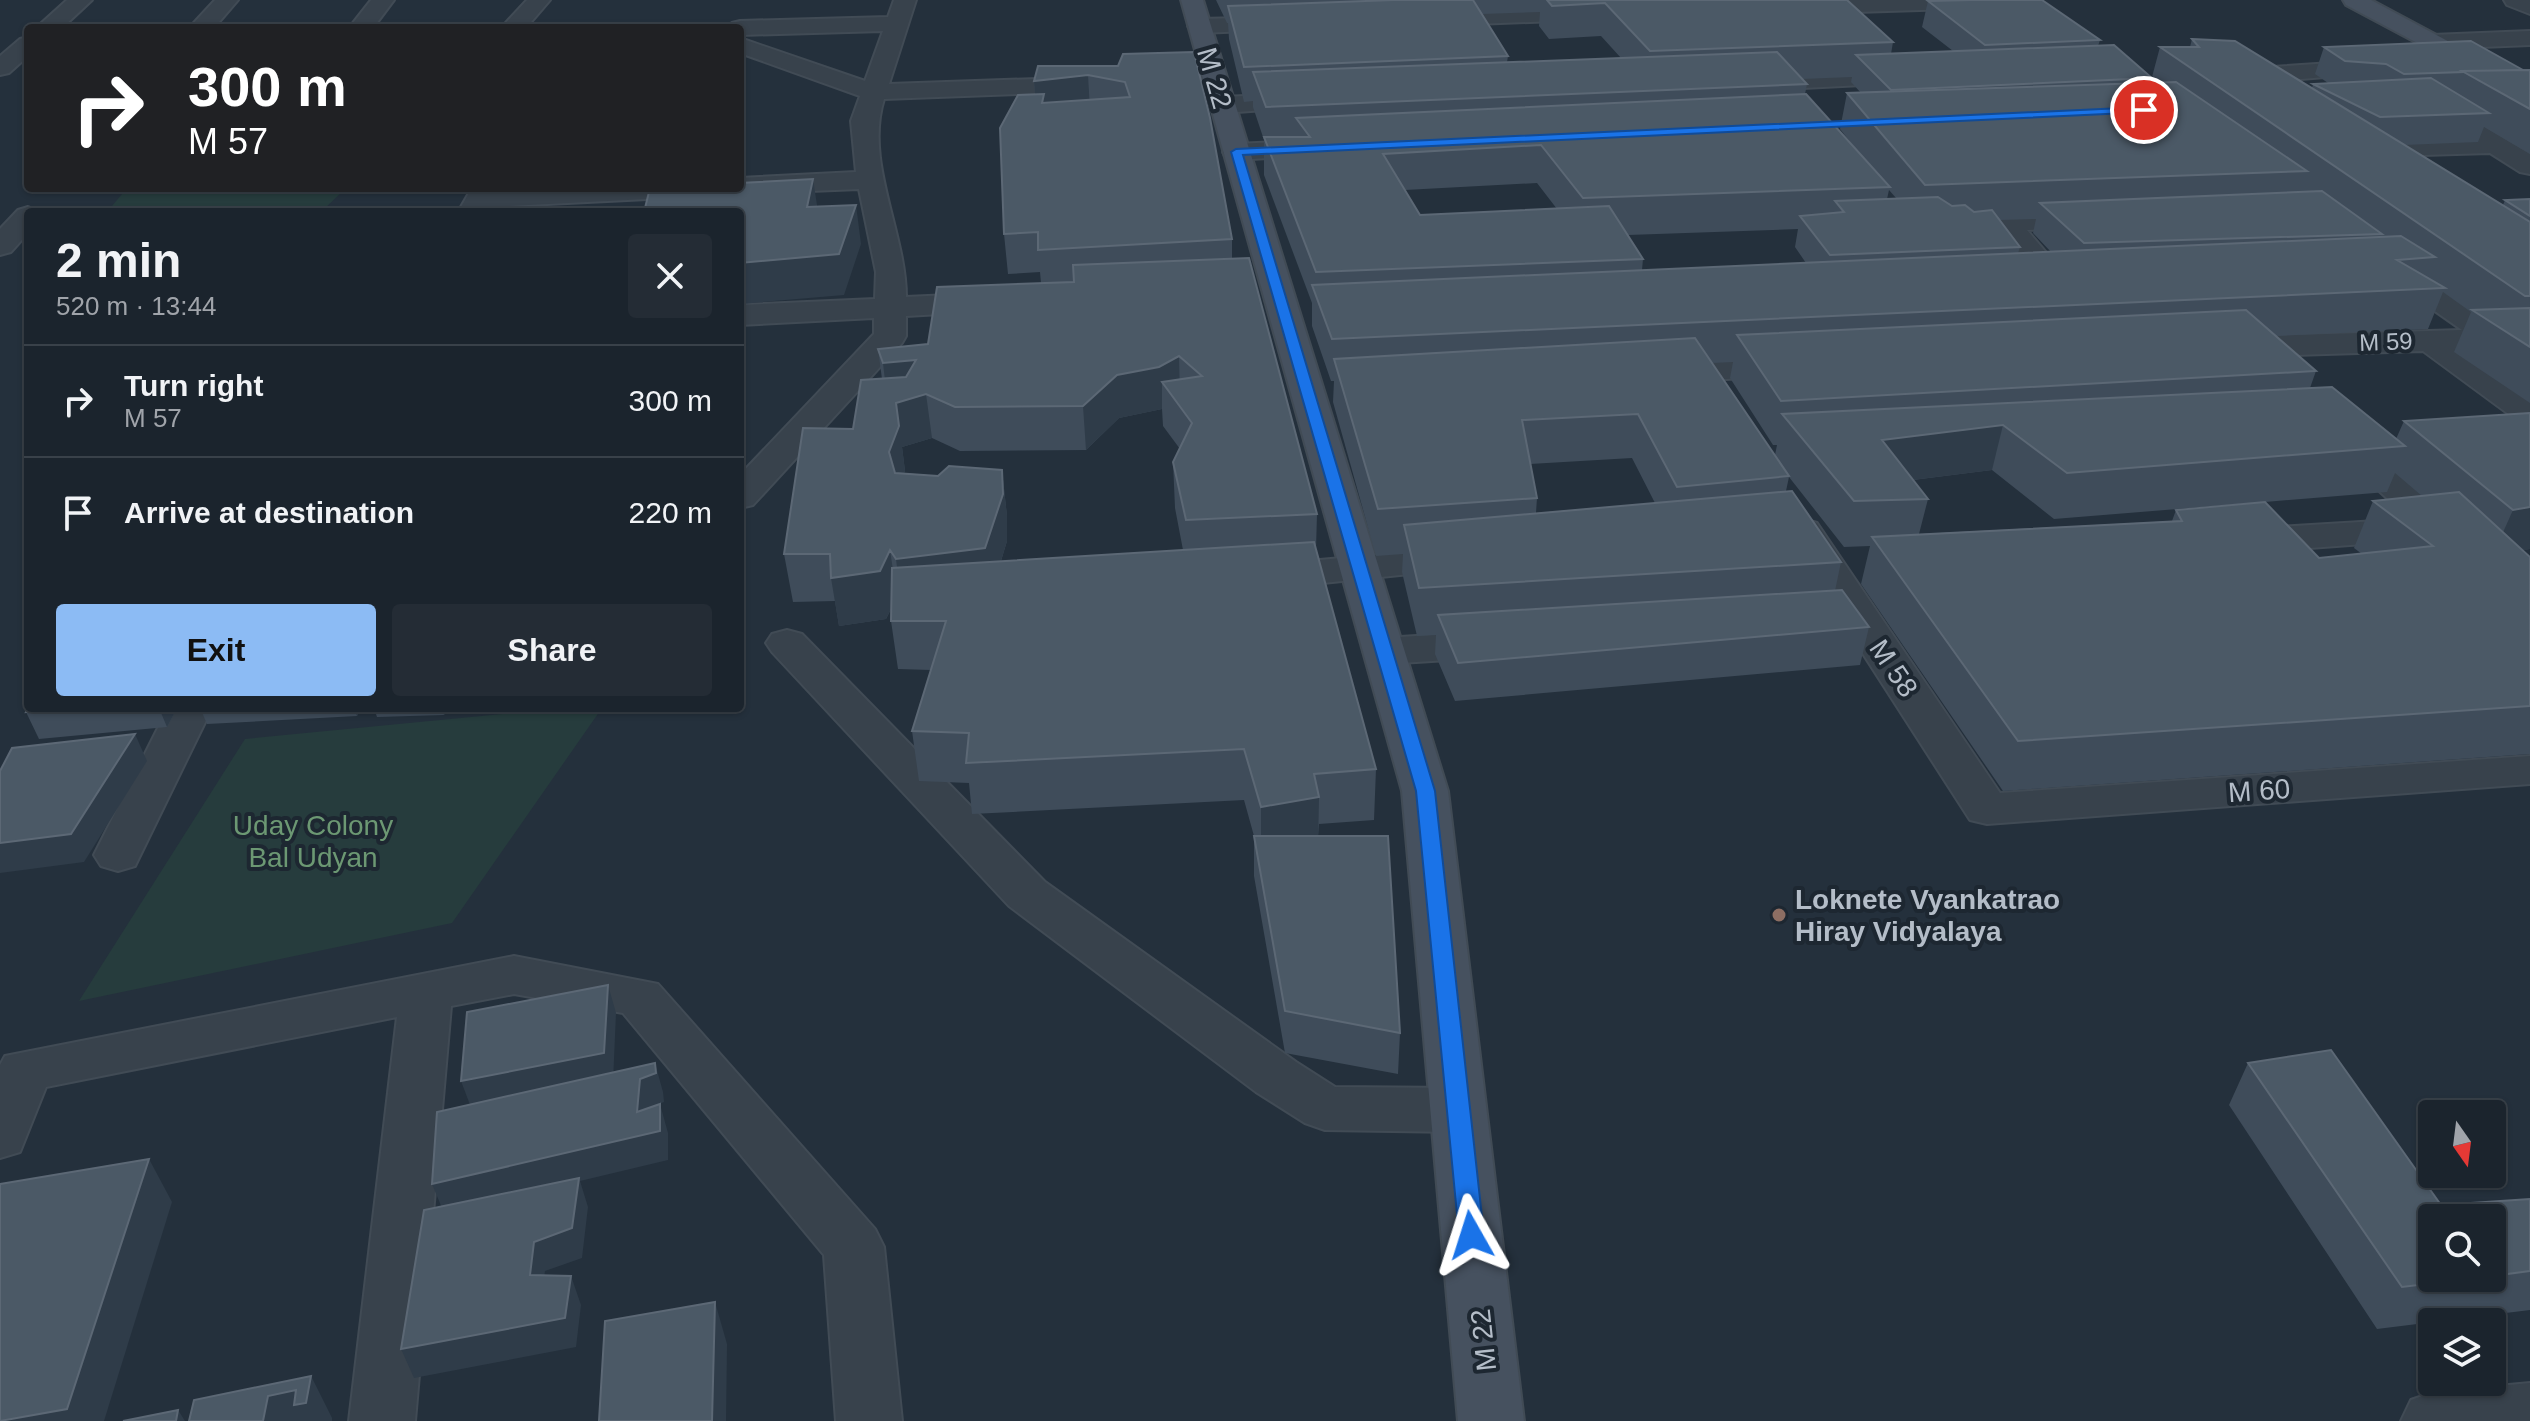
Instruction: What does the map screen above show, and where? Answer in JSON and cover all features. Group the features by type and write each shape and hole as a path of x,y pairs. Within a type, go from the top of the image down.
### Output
{"street":[{"path":"53,24 81,0"},
{"path":"205,24 227,0"},
{"path":"364,24 383,0"},
{"path":"517,24 539,0"},
{"path":"1765,8 2017,0"},
{"path":"2354,0 2420,57 2467,61 2530,97"},
{"path":"2515,0 2530,7"},
{"path":"744,28 901,12 864,121 871,180 891,272 890,336 744,490"},
{"path":"1196,13 1310,23"},
{"name":"M 22","path":"1196,13 1207,88 1236,152 1280,303 1323,392 1359,569 1425,791 1491,1421"},
{"path":"1404,20 1623,13"},
{"path":"2278,100 2241,76 2420,57 2530,38"},
{"path":"744,46 874,92 1122,83"},
{"path":"0,68 24,47"},
{"path":"1718,85 1941,76"},
{"path":"1207,88 1334,100"},
{"path":"2530,97 2418,102 2530,166"},
{"path":"2330,133 2392,173"},
{"path":"2356,149 2496,145"},
{"path":"1236,152 1344,147"},
{"path":"744,186 871,180"},
{"path":"479,200 652,201 690,192"},
{"path":"2056,282 2004,222 2128,219"},
{"path":"0,246 24,220"},
{"name":"M 59","path":"2362,258 2395,269 2496,339"},
{"path":"2009,284 2087,281"},
{"path":"744,315 1015,301"},
{"path":"2496,339 2518,347 2530,346"},
{"name":"M 59","path":"2193,349 2496,339"},
{"path":"2430,341 2530,414"},
{"path":"1719,406 1680,372 1820,366"},
{"path":"2316,425 2333,429 2530,608"},
{"path":"2367,461 2412,458"},
{"name":"M 58","path":"1785,521 1825,566 1987,809"},
{"path":"2205,543 2443,529"},
{"path":"1235,580 1501,556"},
{"path":"1825,566 1873,563"},
{"path":"1814,623 1862,620"},
{"path":"1384,651 1527,642"},
{"path":"787,643 1027,894 1276,1077 1325,1108 1458,1110"},
{"path":"118,855 188,712"},
{"name":"M 60","path":"1987,809 2530,770"},
{"path":"0,1136 24,1071 514,975 639,997 854,1247 869,1421"},
{"path":"382,1421 426,992"},
{"path":"2434,1421 2530,1412"}],"green space":[{"path":"124,192 342,192 325,208 110,208"},
{"name":"Uday Colony Bal Udyan","path":"522,712 599,712 452,923 79,1001 245,739"}],"building":[{"path":"1473,0 1508,56 1244,67 1228,6"},
{"path":"1547,0 1847,0 1893,42 1650,51 1605,3 1552,6"},
{"path":"2042,0 2100,40 1985,45 1928,1"},
{"path":"2192,39 2235,41 2530,222 2530,296 2525,296 2160,47 2199,47"},
{"path":"2471,41 2523,70 2404,74 2386,64 2345,61 2324,47"},
{"path":"2114,45 2152,78 1891,90 1856,55"},
{"path":"1194,52 1210,118 1232,239 1038,250 1038,232 1004,234 1000,128 1018,95 1044,94 1042,103 1130,97 1125,82 1088,75 1034,81 1038,66 1118,66 1123,54"},
{"path":"1777,52 1807,84 1266,107 1253,72"},
{"path":"2530,70 2530,109 2462,71"},
{"path":"2431,78 2489,113 2380,117 2313,84"},
{"path":"2176,82 2307,171 1925,185 1847,93"},
{"path":"1806,94 1890,187 1583,198 1541,145 1383,154 1420,215 1609,206 1643,259 1316,272 1264,137 1310,137 1296,118"},
{"path":"813,179 807,207 856,205 839,254 744,263 744,208 645,208 649,192 744,192 744,183"},
{"path":"2322,191 2382,234 2084,243 2040,203"},
{"path":"1938,197 1952,206 1965,205 1974,212 1992,210 2020,247 1830,255 1800,216 1844,212 1835,201"},
{"path":"2530,199 2530,216 2505,200"},
{"path":"2401,236 2435,257 2397,260 2445,288 1332,339 1312,285"},
{"path":"1249,258 1317,514 1186,520 1173,462 1192,423 1162,382 1202,376 1179,356 1159,367 1117,375 1083,406 955,407 926,394 896,403 899,426 889,452 895,473 938,476 949,466 1002,470 1003,494 985,548 896,559 890,550 880,571 831,578 830,554 784,554 803,428 853,429 861,380 906,377 916,360 883,363 878,349 928,344 937,287 1074,282 1073,265"},
{"path":"2530,308 2530,347 2472,310"},
{"path":"2246,310 2316,371 1781,401 1737,335"},
{"path":"1695,338 1789,476 1677,487 1638,414 1522,420 1537,498 1378,509 1334,359"},
{"path":"2332,387 2405,446 2067,473 2003,425 1882,440 1928,499 1854,501 1782,414"},
{"path":"2530,413 2530,507 2513,510 2404,421"},
{"path":"1792,491 1841,562 1419,588 1404,525"},
{"path":"2459,492 2530,557 2530,706 2018,741 1872,537 2182,521 2176,510 2265,502 2319,558 2433,546 2373,501"},
{"path":"1314,542 1376,769 1314,774 1319,797 1261,807 1244,749 966,763 969,733 912,731 946,621 891,621 892,568"},
{"path":"1842,590 1869,627 1458,663 1438,615"},
{"path":"135,734 71,834 0,843 0,771 12,748"},
{"path":"1254,836 1388,836 1400,1033 1285,1011"},
{"path":"608,985 604,1053 461,1081 467,1012"},
{"path":"2331,1050 2418,1173 2418,1188 2429,1188 2440,1204 2418,1204 2418,1285 2402,1287 2248,1063"},
{"path":"655,1063 656,1073 640,1079 637,1112 660,1104 660,1131 432,1184 437,1112"},
{"path":"149,1159 67,1409 0,1421 0,1184"},
{"path":"579,1178 572,1228 534,1242 530,1275 571,1276 565,1318 401,1349 424,1210"},
{"path":"2530,1199 2530,1271 2506,1274 2506,1204 2456,1204"},
{"path":"715,1302 712,1421 599,1421 605,1321"},
{"path":"311,1376 306,1403 294,1405 296,1390 268,1396 263,1421 189,1421 194,1400"},
{"path":"178,1410 176,1421 123,1421"}],"place":[{"name":"Loknete Vyankatrao Hiray Vidyalaya","path":"1779,915"}],"route":[{"path":"1471,1235 1425,791 1236,152 2144,110"}]}
